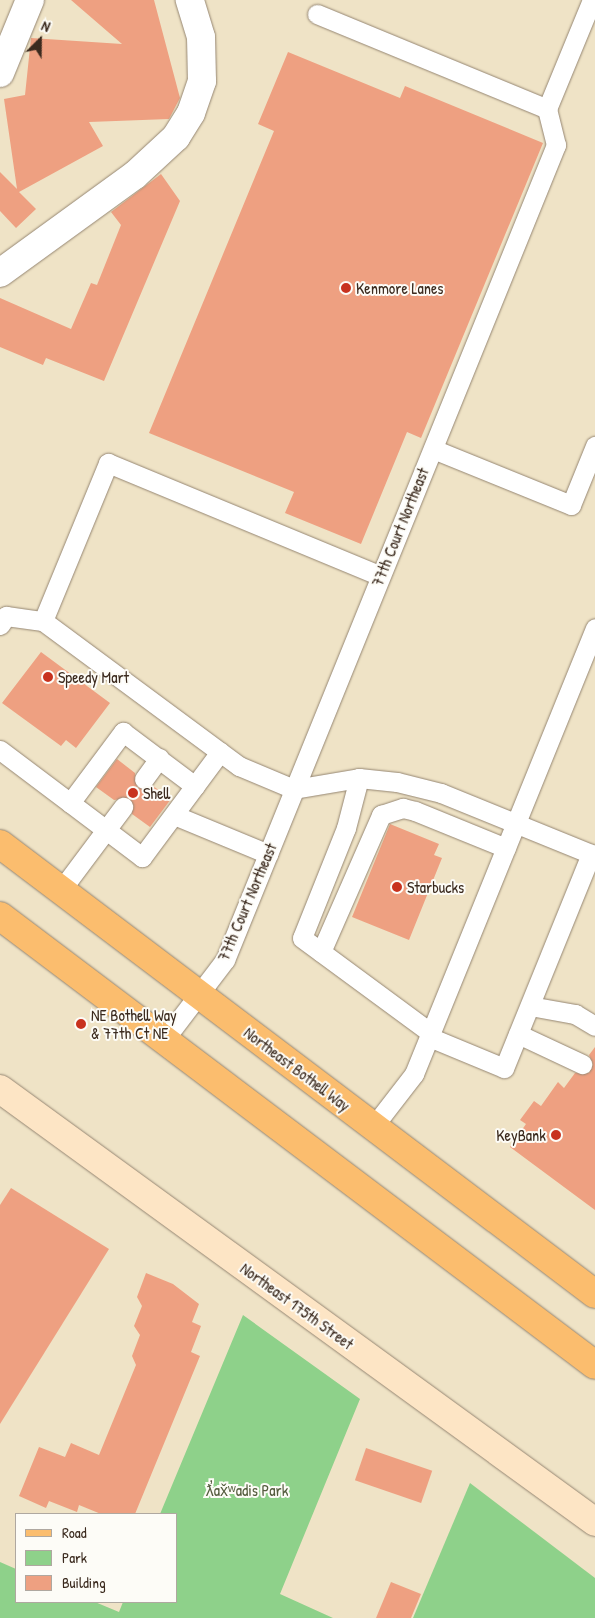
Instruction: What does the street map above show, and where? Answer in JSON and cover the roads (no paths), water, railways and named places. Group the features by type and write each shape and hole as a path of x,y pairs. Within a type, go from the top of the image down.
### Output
{"main road":[{"name":"Northeast Bothell Way","path":"0,844 595,1294"},
{"path":"0,916 595,1365"}],"street":[{"path":"0,73 30,0"},
{"path":"0,273 135,175 176,137 191,113 202,81 201,37 190,0"},
{"name":"Northeast 175th Street","path":"0,1089 595,1522"}],"lane":[{"path":"316,14 547,109 592,0"},
{"name":"77th Court Northeast","path":"164,1040 225,960 556,146 547,109"},
{"path":"432,448 571,505 595,446"},
{"path":"43,621 108,463 381,576"},
{"path":"0,625 6,616 43,621 239,766 294,789 359,778 441,793 591,854 504,1068 430,1035 302,938 346,828 359,778"},
{"path":"373,1127 414,1074 595,628"},
{"path":"70,803 123,732 195,786"},
{"path":"3,759 70,803 142,857 220,752"},
{"path":"144,780 159,758"},
{"path":"61,890 123,807"},
{"path":"321,952 381,815 402,808 415,811 506,848"},
{"path":"174,815 268,854"},
{"path":"530,1006 575,1014 595,1026"},
{"path":"518,1034 582,1064"}],"place":[{"name":"Kenmore Lanes","path":"346,288"},
{"name":"Speedy Mart","path":"48,677"},
{"name":"Shell","path":"133,793"},
{"name":"Starbucks","path":"397,887"},
{"name":"NE Bothell Way & 77th Ct NE","path":"81,1024"},
{"name":"KeyBank","path":"556,1135"}],"park label":[{"name":"ƛ̕ax̌ʷadis Park","path":"247,1490"}]}
